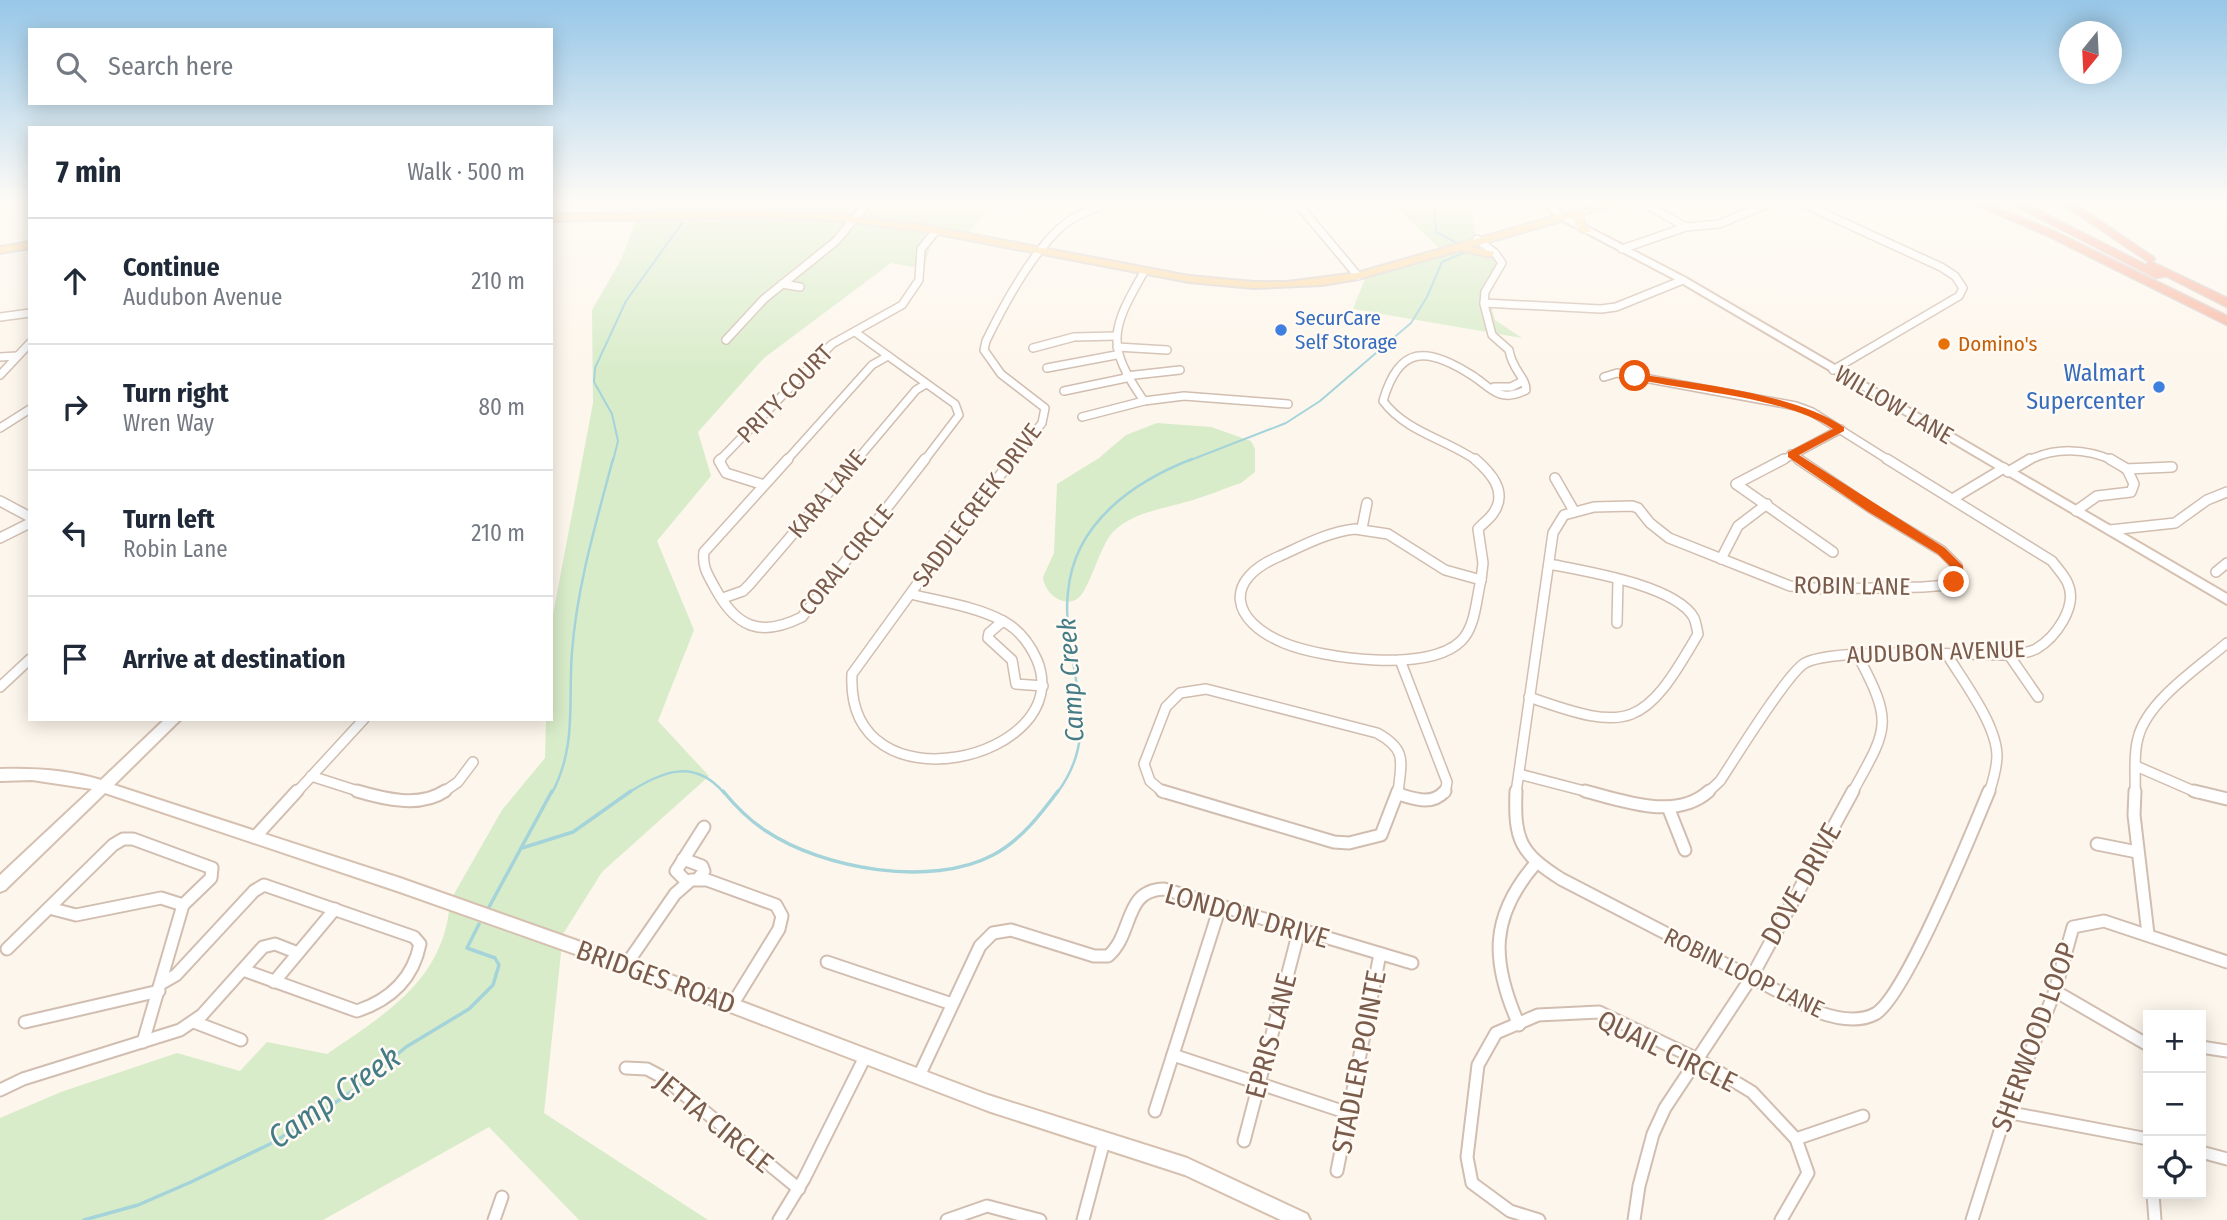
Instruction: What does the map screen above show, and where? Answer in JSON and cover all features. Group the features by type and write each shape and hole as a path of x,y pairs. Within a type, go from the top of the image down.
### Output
{"highway":[{"path":"2100,258 2227,321"},
{"path":"2107,258 2227,321"},
{"path":"2122,258 2227,312"},
{"path":"2138,258 2227,303"},
{"path":"2148,258 2209,294"}],"main road":[{"path":"1076,258 1207,283 1256,287 1319,284 1424,258"}],"street":[{"path":"726,340 782,284 815,258"},
{"name":"PRITY COURT","path":"764,485 726,474 719,461 832,344 889,314 909,298 919,279 921,258"},
{"name":"SADDLECREEK DRIVE","path":"911,594 1003,621 1023,638 1035,653 1043,686 1035,707 1021,728 1003,741 960,758 926,759 888,747 865,731 853,710 848,692 852,674 958,528 1042,423 1045,408 996,369 984,353 991,326 1038,258"},
{"path":"1343,258 1358,276"},
{"path":"1481,580 1444,570 1399,538 1362,528 1333,533 1256,567 1242,584 1241,603 1256,626 1303,649 1349,659 1400,660 1434,654 1453,647 1463,639 1468,630 1481,580 1485,559 1478,529 1496,510 1499,492 1496,482 1474,459 1393,416 1383,404 1383,398 1388,379 1396,366 1420,356 1446,359 1494,387 1499,394 1515,396 1527,390 1511,365 1509,350 1492,334 1484,303 1486,288 1503,265 1496,258"},
{"name":"WILLOW LANE","path":"1640,258 1683,280 2227,600"},
{"path":"1833,370 1959,296 1963,288 1959,280 1941,267 1921,258"},
{"path":"1144,272 1123,310 1116,336 1116,351 1126,377 1144,401"},
{"path":"1484,303 1601,309 1616,307 1683,280"},
{"path":"782,284 800,287"},
{"path":"0,317 28,313"},
{"name":"CORAL CIRCLE","path":"855,332 955,404 959,415 802,617 789,625 769,629 741,621 729,612 702,564 704,552 872,365 888,356"},
{"path":"1033,348 1074,337 1116,336"},
{"path":"0,375 28,346"},
{"path":"1047,368 1116,351 1167,349"},
{"path":"0,357 17,356"},
{"path":"1064,391 1126,377 1180,370"},
{"name":"AUDUBON AVENUE","path":"1519,774 1630,803 1668,807 1698,801 1713,788 1798,668 1818,658 1844,655 1948,656 2033,651 2054,636 2070,602 2069,585 2052,561 1820,416 1796,406 1635,376 1618,373 1604,377"},
{"name":"KARA LANE","path":"723,598 743,591 750,584 916,390 926,384"},
{"path":"1082,417 1144,401 1184,396 1288,404"},
{"path":"0,428 28,410"},
{"path":"1833,552 1736,484 1840,429"},
{"path":"1954,498 2022,461 2040,454 2065,451 2093,452 2126,469 2134,480 2131,492 2094,497 2076,511"},
{"name":"ROBIN LANE","path":"1574,511 1632,506 1669,538 1781,584 1807,588 1940,586 1954,582 1959,577 1957,566 1942,551 1850,495 1791,454"},
{"path":"2126,469 2172,467"},
{"path":"1529,697 1587,715 1628,718 1649,703 1698,634 1698,627 1690,611 1651,589 1549,564 1555,527 1564,515 1574,511 1555,478"},
{"path":"2110,530 2175,523 2207,500 2227,492"},
{"path":"2215,497 2227,504"},
{"path":"0,501 28,516"},
{"path":"1362,528 1367,503"},
{"path":"1721,559 1734,530 1741,522 1768,504"},
{"path":"0,538 28,524"},
{"path":"2216,572 2227,563"},
{"name":"ROBIN LOOP LANE","path":"1549,564 1519,774 1516,827 1525,851 1536,863 1573,886 1751,978 1837,1018 1874,1014 1892,999 1910,967 1996,769 1998,751 1992,735 1948,656"},
{"path":"1617,623 1618,580"},
{"path":"1003,621 989,633 988,638 1012,660 1016,684 1043,686"},
{"path":"2148,934 2134,815 2141,729 2157,704 2227,643"},
{"path":"2009,654 2038,697"},
{"name":"DOVE DRIVE","path":"1634,1220 1639,1186 1653,1133 1665,1108 1751,978 1880,743 1885,722 1883,710 1858,656"},
{"path":"1398,794 1421,801 1433,801 1442,797 1447,786 1400,660"},
{"path":"0,687 28,661"},
{"path":"1206,689 1377,733 1393,742 1402,756 1398,794 1381,835 1349,843 1334,842 1164,793 1150,781 1143,764 1166,707 1180,694 1206,689"},
{"path":"0,885 172,721"},
{"path":"255,837 362,721"},
{"path":"311,776 386,800 408,803 428,799 447,790 465,777 473,762"},
{"path":"2136,766 2194,792 2227,799"},
{"name":"BRIDGES ROAD","path":"0,775 61,777 105,787 255,837 626,965 988,1103 1187,1167 1301,1220"},
{"path":"1668,807 1685,850"},
{"path":"704,827 676,874 693,881 707,880 776,905 782,916 779,929 732,1005"},
{"path":"7,949 116,843 128,838 212,868 211,878 183,905 143,1042"},
{"path":"2097,844 2137,852"},
{"path":"626,965 675,894 704,871 702,866 683,859"},
{"path":"1519,1025 1502,986 1498,951 1506,904 1522,876 1536,863"},
{"path":"26,1022 161,987 176,975 262,885 416,938 419,949 413,969 404,982 383,999 355,1011 243,970"},
{"name":"LONDON DRIVE","path":"919,1076 980,946 995,932 1011,930 1101,957 1118,948 1137,900 1147,890 1164,889 1412,963"},
{"path":"49,908 76,915 161,898 183,905"},
{"path":"1155,1111 1220,907"},
{"path":"274,982 335,909"},
{"name":"SHERWOOD LOOP","path":"1972,1220 2006,1112 2055,991 2073,927 2104,921 2227,962"},
{"name":"EPRIS LANE","path":"1244,1141 1299,931"},
{"path":"0,1090 23,1079 180,1030 194,1022 265,946 275,944 298,953"},
{"name":"STADLER POINTE","path":"1337,1171 1380,954"},
{"path":"827,962 952,1004"},
{"path":"2055,991 2143,1043"},
{"name":"QUAIL CIRCLE","path":"1539,1220 1510,1211 1472,1183 1466,1157 1478,1065 1496,1033 1538,1015 1598,1012 1697,1059 1752,1092 1796,1139 1808,1173 1781,1220"},
{"path":"194,1022 241,1040"},
{"path":"2206,1047 2227,1051"},
{"path":"1173,1055 1348,1113"},
{"path":"779,1220 799,1189 865,1057"},
{"name":"JETTA CIRCLE","path":"626,1068 647,1069 664,1077 799,1189"},
{"path":"2006,1112 2143,1138"},
{"path":"1796,1139 1863,1116"},
{"path":"1083,1220 1104,1141"},
{"path":"2206,1153 2227,1159"},
{"path":"494,1220 502,1197"},
{"path":"2153,1199 2155,1220"},
{"path":"947,1220 988,1206 1040,1220"}],"green space":[{"path":"622,258 927,258 924,269 891,263 764,358 698,432 711,476 657,541 694,630 658,721 709,776 602,872 563,934 544,1113 708,1220 579,1220 489,1127 323,1220 0,1220 0,1118 61,1092 177,1053 240,1071 267,1042 327,1054 390,1009 424,974 437,953 446,929 450,901 502,810 545,758 546,721 553,721 553,614 593,403 592,310"},
{"path":"1413,258 1498,258 1504,263 1487,290 1495,320 1522,338 1353,309 1368,271"},
{"path":"1157,423 1211,427 1251,441 1255,449 1255,472 1241,483 1147,513 1120,526 1107,540 1081,595 1071,601 1060,600 1050,593 1043,577 1054,553 1057,484 1099,458 1126,435"}],"waterway":[{"path":"613,461 618,441 612,414 594,382 595,368 626,301 657,258"},
{"name":"Camp Creek","path":"1188,461 1286,423 1320,401 1411,323 1427,297 1442,262 1451,258"},
{"path":"552,793 560,776 568,741 572,652 578,603 613,459"},
{"name":"Camp Creek","path":"1057,793 1075,761 1079,745 1079,697 1067,618 1073,567 1082,545 1110,508 1149,480 1192,459"},
{"name":"Camp Creek","path":"629,793 665,774 689,772 713,782 724,793"},
{"name":"Camp Creek","path":"488,909 552,791"},
{"name":"Camp Creek","path":"723,791 754,822 790,844 847,864 909,872 939,871 968,865 993,855 1021,834 1058,791"},
{"name":"Camp Creek","path":"522,848 573,832 629,793"},
{"name":"Camp Creek","path":"84,1220 138,1205 270,1144 358,1087 406,1047 469,1009 493,985 499,965 495,958 467,948 479,924"}],"place":[{"name":"SecurCare Self Storage","path":"1281,330"},
{"name":"Domino's","path":"1944,344"},
{"name":"Walmart Supercenter","path":"2159,387"}],"route":[{"path":"1635,376 1796,406 1827,420 1840,429 1791,454 1839,488 1942,551 1957,566 1959,577 1954,582"}]}
